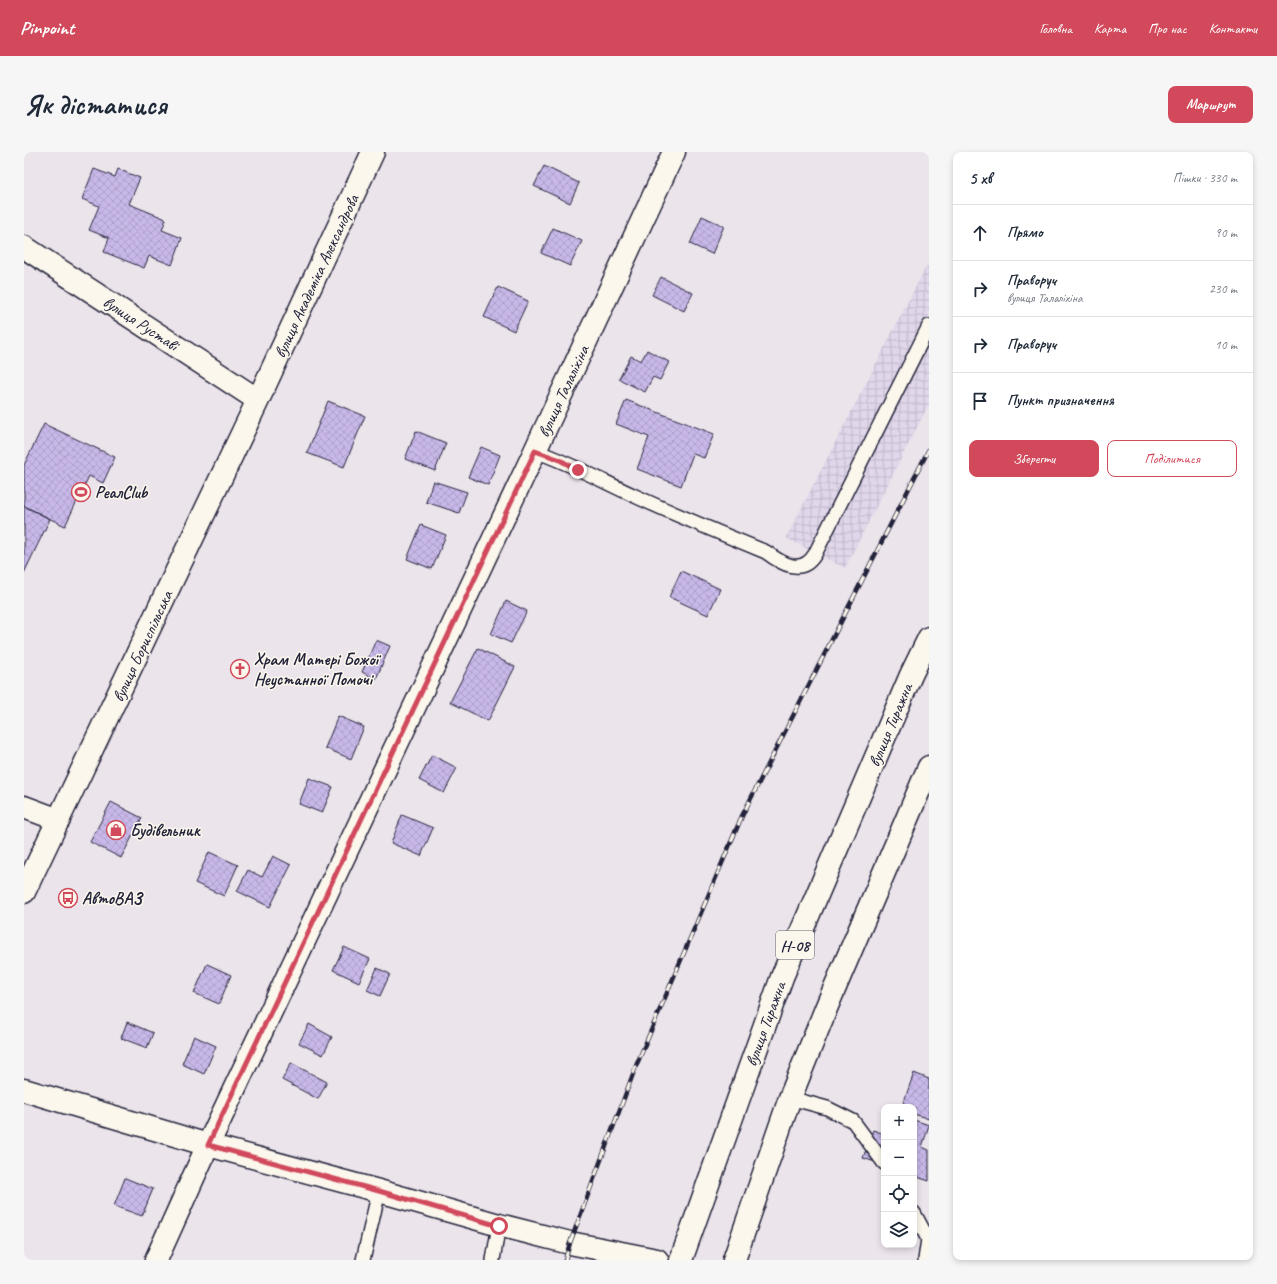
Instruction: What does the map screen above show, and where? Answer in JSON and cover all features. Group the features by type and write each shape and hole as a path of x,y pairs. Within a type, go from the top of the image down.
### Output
{"street":[{"name":"вулиця Академіка Александрова","path":"258,400 373,152"},
{"name":"вулиця Талаліхіна","path":"156,1260 208,1145 674,152"},
{"name":"вулиця Руставі","path":"24,247 258,400"},
{"name":"вулиця Бориспільська","path":"24,892 258,400"},
{"name":"вулиця Тиражна","path":"681,1260 782,977 908,682 929,638"},
{"path":"734,1260 790,1098 833,992 929,767"},
{"path":"24,807 59,820"},
{"path":"24,1090 208,1145 379,1191 499,1226 570,1243 657,1260"}],"lane":[{"path":"535,451 558,459 578,470 674,514 766,552 775,559 786,564 799,567 807,564 815,554 929,326"},
{"path":"790,1098 827,1108 853,1121 881,1159"},
{"path":"363,1260 379,1191"},
{"path":"917,1218 928,1240 925,1260"},
{"path":"493,1260 499,1226"}],"shaded area":[{"path":"929,261 929,404 845,568 786,538"}],"building":[{"path":"544,166 579,183 570,203 534,186"},
{"path":"94,169 115,177 118,169 140,178 129,204 166,219 162,230 182,238 172,265 149,256 144,268 104,252 109,238 89,230 99,206 82,199"},
{"path":"702,216 724,226 712,254 690,244"},
{"path":"553,228 582,241 570,266 541,253"},
{"path":"661,277 693,293 684,311 652,295"},
{"path":"498,287 528,301 514,331 484,317"},
{"path":"647,350 669,362 660,380 653,377 645,392 619,379 631,356 641,361"},
{"path":"626,400 714,434 704,458 693,454 681,486 637,469 649,437 616,424"},
{"path":"328,401 365,416 344,467 307,453"},
{"path":"44,424 115,457 103,483 89,476 65,526 24,506 24,465"},
{"path":"416,431 446,443 435,471 405,459"},
{"path":"481,447 500,455 488,485 468,477"},
{"path":"433,481 467,492 459,513 426,502"},
{"path":"24,506 50,519 24,573"},
{"path":"421,525 446,535 432,569 407,559"},
{"path":"681,571 720,589 708,615 669,597"},
{"path":"506,601 527,611 511,643 491,634"},
{"path":"376,640 390,646 376,679 362,672"},
{"path":"478,648 515,667 488,721 450,702"},
{"path":"338,716 364,727 351,759 325,748"},
{"path":"432,755 457,768 444,793 419,780"},
{"path":"309,778 333,787 322,813 299,804"},
{"name":"Будівельник","path":"111,802 142,818 121,858 90,842"},
{"path":"402,815 433,828 421,856 391,843"},
{"path":"209,852 238,865 224,896 195,883"},
{"path":"273,856 291,865 270,907 237,891 248,870 262,877"},
{"path":"344,947 370,959 359,982 333,970"},
{"path":"207,964 231,975 219,1004 194,993"},
{"path":"377,968 390,974 380,996 367,990"},
{"path":"127,1022 153,1033 147,1048 121,1038"},
{"path":"309,1024 332,1037 323,1055 299,1043"},
{"path":"194,1036 216,1046 204,1074 182,1064"},
{"path":"291,1063 327,1082 318,1099 282,1080"},
{"path":"914,1073 929,1079 929,1119 917,1115 917,1104 903,1104"},
{"path":"917,1121 929,1125 922,1147 929,1150 929,1181 917,1177"},
{"path":"873,1130 881,1133 881,1164 863,1158"},
{"path":"125,1178 153,1189 142,1216 114,1206"}],"railway":[{"path":"565,1260 636,1066 742,816 929,449"}],"place":[{"name":"РеалClub","path":"81,492"},
{"name":"Храм Матері Божої Неустанної Помочі","path":"240,669"},
{"name":"Будівельник","path":"116,830"},
{"name":"АвтоВАЗ","path":"68,898"}],"route":[{"path":"499,1226 379,1191 208,1145 535,451 558,459 578,470"}]}
